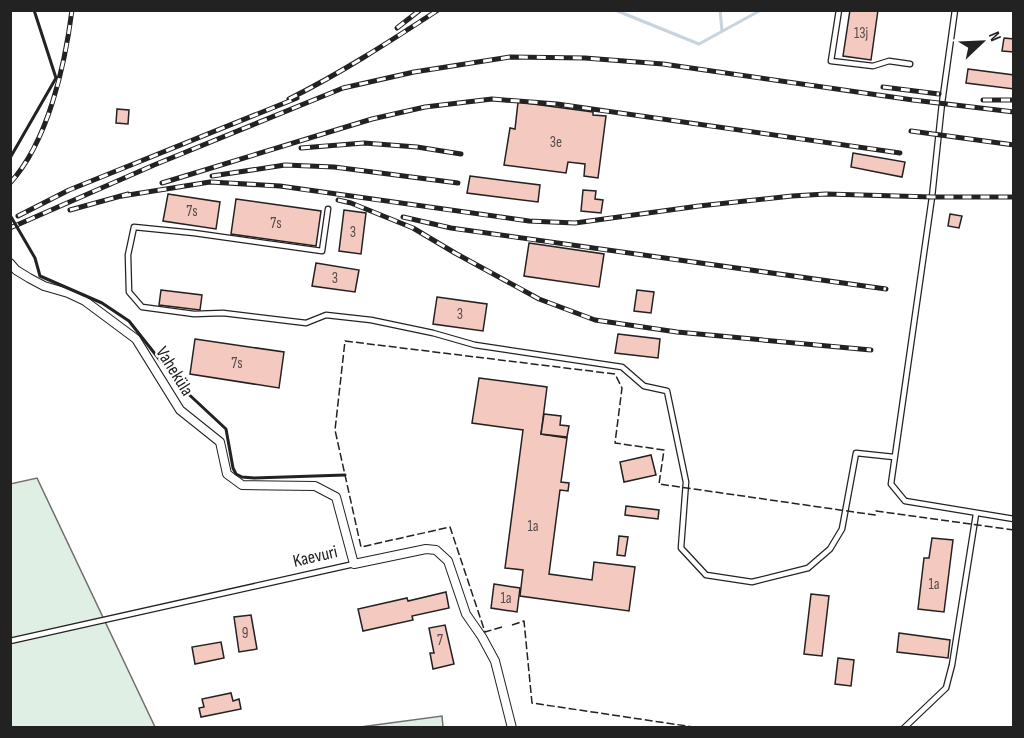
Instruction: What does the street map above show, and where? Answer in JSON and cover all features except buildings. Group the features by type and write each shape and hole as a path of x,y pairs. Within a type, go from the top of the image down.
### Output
{"street":[{"name":"Vaheküla","path":"10,263 16,270 44,286 85,301 136,339 180,410 220,442 227,474 234,480 242,485 315,486 336,498 354,564"},
{"name":"Kaevuri","path":"354,564 426,549 436,550 448,561 466,614 482,637 495,662 512,728"}],"lane":[{"path":"839,10 831,61 873,66 889,61 910,64"},
{"path":"955,10 932,197 891,484 905,501 1014,519"},
{"path":"328,209 322,251 134,227 128,255 129,292 142,307 165,311 194,314 224,313 306,323 326,315 371,320 433,333 475,345 621,367 644,386 668,391 686,482 681,548 706,575 752,582 808,568 830,549 842,529 856,453 894,457"},
{"path":"904,728 946,688 952,665 976,514"},
{"name":"Kaevuri","path":"10,641 354,564"}],"green space":[{"path":"37,478 155,727 11,727 10,484"},
{"path":"442,716 443,727 360,727"}],"waterway":[{"path":"615,10 699,44 761,10"},
{"path":"720,10 722,31"}],"railway":[{"path":"10,183 35,146 53,102 65,54 72,10"},
{"path":"397,28 420,10"},
{"path":"289,99 346,68 438,10"},
{"path":"10,228 154,165 343,88 414,72 510,57 585,58 663,64 1014,112"},
{"path":"883,87 939,94"},
{"path":"18,216 69,190 297,98"},
{"path":"162,183 372,119 425,107 492,99 557,104 900,153"},
{"path":"983,100 1014,100"},
{"path":"911,131 1014,145"},
{"path":"301,148 364,143 417,147 461,154"},
{"path":"212,176 285,165 334,167 458,183"},
{"path":"122,196 210,182 280,186 529,221 575,223 792,196 826,194 1014,197"},
{"path":"70,210 128,194"},
{"path":"338,200 413,228 539,299 595,320 677,332 871,350"},
{"path":"403,217 451,228 886,289"}],"fence":[{"path":"502,627 485,632 450,527 361,547 335,430 345,341 615,374 622,388 615,443 664,450 659,484 875,515 876,511 1014,530"},
{"path":"512,625 524,621 532,703 700,728"}],"wall":[{"path":"10,158 56,78 34,10"},
{"path":"10,215 35,258 40,276 102,303 129,321 182,388 226,429 236,474 254,478 345,475"}]}
